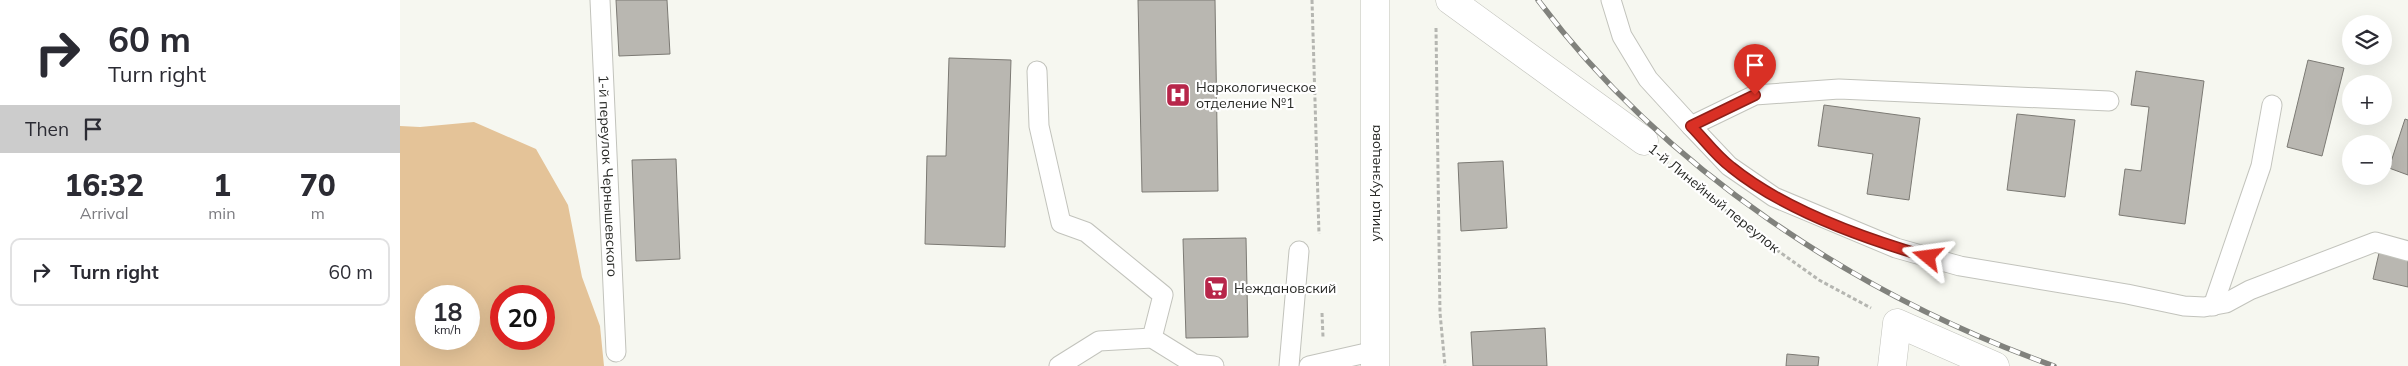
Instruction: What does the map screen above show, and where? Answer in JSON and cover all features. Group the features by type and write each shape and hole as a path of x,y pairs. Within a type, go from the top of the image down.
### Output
{"street":[{"name":"улица Кузнецова","path":"1375,359 1376,0"},
{"name":"1-й Линейный переулок","path":"1443,10 1644,141"},
{"path":"1892,366 1898,322 1995,366"}],"lane":[{"name":"1-й переулок Чернышевского","path":"600,0 616,352"},
{"path":"1611,0 1622,36 1648,79 1729,166 1774,198 1896,248 1960,266 2118,292 2184,306 2226,304 2250,290 2375,242 2408,251"},
{"path":"1037,71 1039,126 1061,223 1086,232 1163,295 1152,338"},
{"path":"1691,126 1755,95 1830,90 2109,101"},
{"path":"2213,306 2261,166 2272,105"},
{"path":"1289,366 1298,251"},
{"path":"1059,366 1099,341 1152,338 1194,364 1214,366"},
{"path":"1316,364 1375,359"}],"path":[{"path":"1312,0 1320,244"},
{"path":"1443,10 1440,313 1445,366"},
{"name":"1-й Линейный переулок","path":"1644,141 1753,233 1820,280 1898,322"},
{"path":"1316,364 1322,303"}],"shaded area":[{"path":"474,122 536,149 568,205 582,277 600,326 604,366 400,366 400,126 420,127"}],"building":[{"path":"616,0 667,0 670,54 619,56"},
{"name":"Наркологическое отделение №1","path":"1138,0 1215,0 1218,191 1142,192"},
{"path":"949,58 1011,60 1005,247 925,244 927,156 946,156"},
{"path":"2308,60 2344,68 2322,156 2287,147"},
{"path":"2136,71 2204,81 2185,224 2119,215 2125,169 2141,171 2149,107 2131,105"},
{"path":"1824,105 1920,118 1909,200 1867,194 1873,154 1818,146"},
{"path":"2017,114 2075,120 2065,197 2007,190"},
{"path":"2405,119 2408,120 2408,175 2392,169 2392,159"},
{"path":"676,159 680,259 636,261 632,160"},
{"path":"1503,161 1507,228 1461,231 1458,163"},
{"name":"Неждановский","path":"1246,238 1248,337 1186,338 1183,239"},
{"path":"2379,253 2408,259 2408,287 2373,279"},
{"path":"1545,328 1547,366 1473,366 1471,332"},
{"path":"1787,354 1819,357 1818,366 1786,366"}],"railway":[{"path":"1538,0 1588,61 1644,118 1705,171 1769,220 1838,264 1908,303 1981,337 2054,366"}],"place":[{"name":"Наркологическое отделение №1","path":"1178,95"},
{"name":"Неждановский","path":"1216,288"}],"route":[{"path":"1755,95 1691,126 1729,166 1774,198 1896,248 1928,257"}]}
